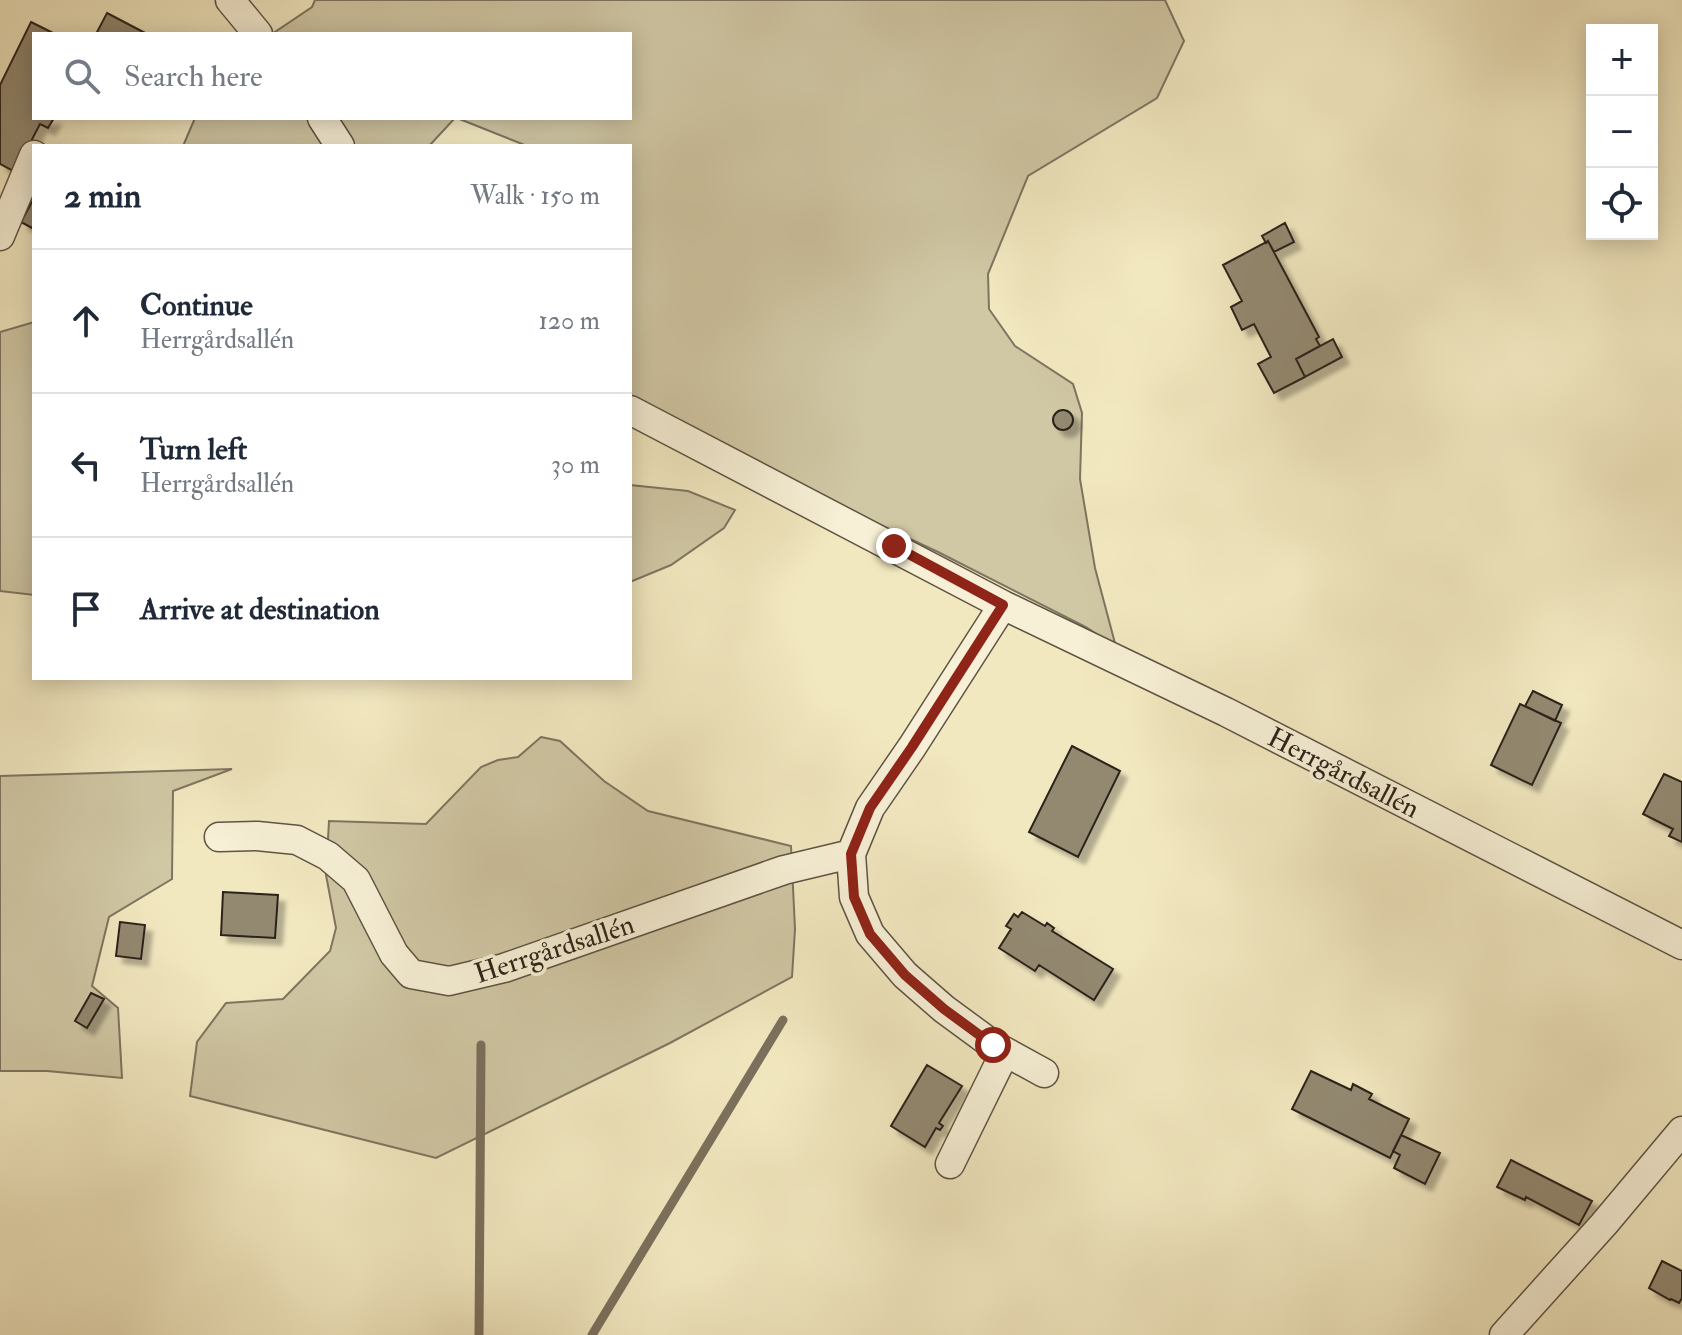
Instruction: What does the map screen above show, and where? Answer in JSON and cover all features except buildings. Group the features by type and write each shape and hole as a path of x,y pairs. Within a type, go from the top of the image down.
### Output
{"street":[{"path":"230,0 256,32"},
{"path":"323,120 339,144"},
{"path":"0,236 32,160"},
{"name":"Herrgårdsallén","path":"632,411 1003,605 1226,712 1682,945"},
{"path":"1003,605 870,808 851,854 854,897 870,934 905,975 944,1009 1005,1052 1044,1073"},
{"name":"Herrgårdsallén","path":"219,837 257,836 297,840 328,856 356,880 394,954 411,974 449,981 504,968 784,870 851,854"},
{"path":"950,1164 1005,1052"},
{"path":"1504,1335 1682,1131"}],"shaded area":[{"path":"315,0 1165,0 1184,41 1157,98 1028,176 988,274 989,309 1015,346 1073,384 1082,413 1080,479 1095,568 1116,647 1086,627 938,552 755,466 632,398 632,144 522,144 462,120 632,120 632,32 275,32 312,7"},
{"path":"194,120 453,120 431,144 184,144"},
{"path":"32,323 32,595 0,591 0,332"},
{"path":"632,485 688,491 735,510 724,528 671,565 632,581"},
{"path":"541,737 560,741 604,781 648,811 791,846 795,929 792,977 670,1043 436,1158 190,1096 197,1042 226,1003 283,999 330,951 336,928 326,875 329,821 426,824 481,767 518,757"},
{"path":"232,769 173,791 172,879 109,917 92,986 118,1008 122,1078 47,1071 0,1071 0,776"}],"waterway":[{"path":"592,1335 783,1020"},
{"path":"479,1335 481,1045"}],"route":[{"path":"894,546 1003,605 870,808 851,854 854,897 870,934 905,975 993,1045"}]}
